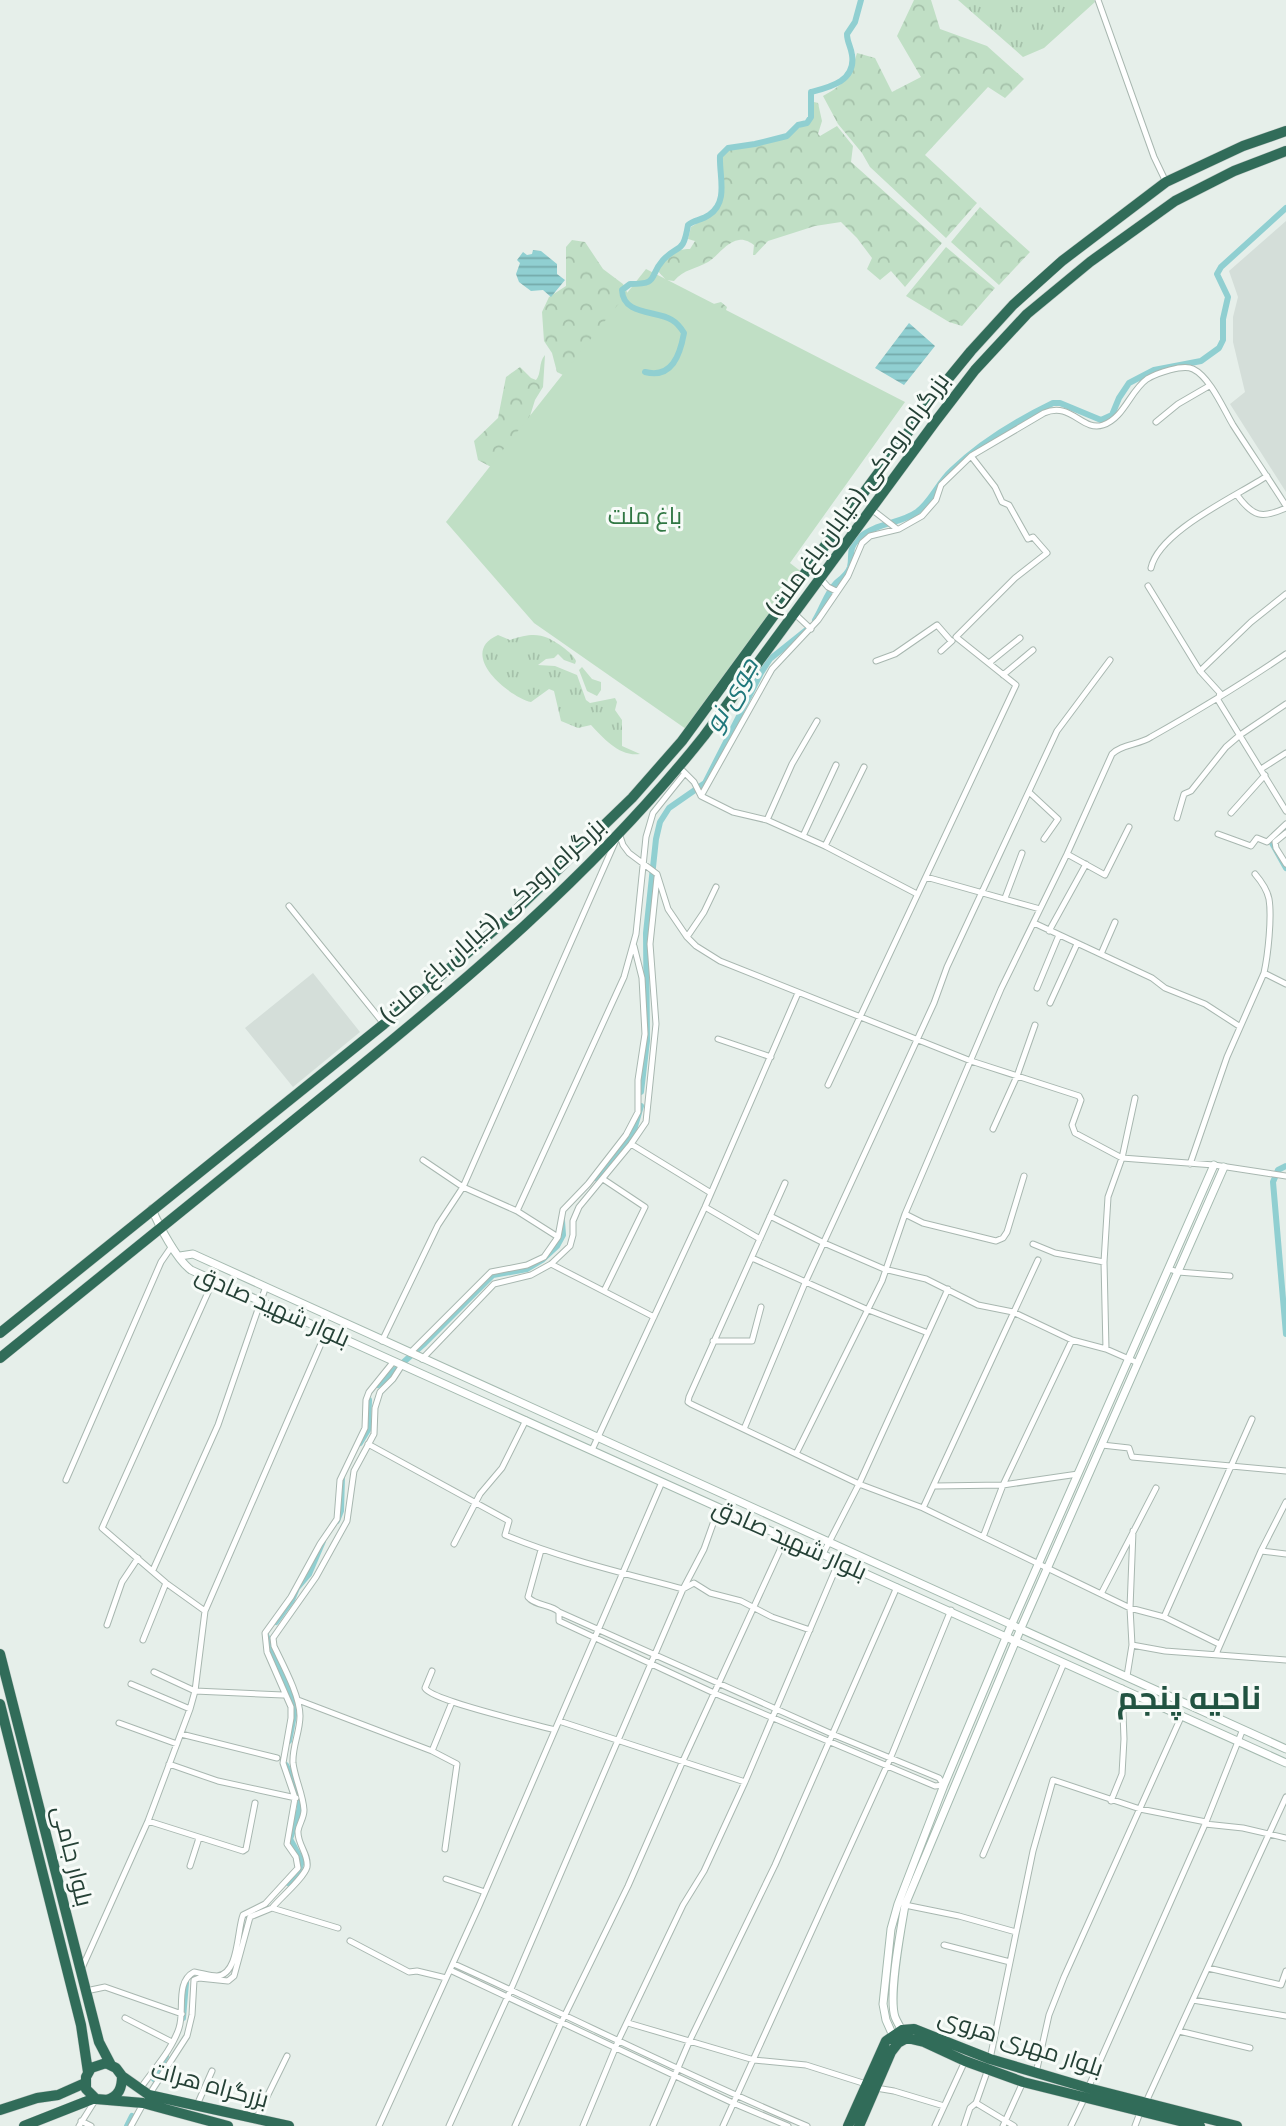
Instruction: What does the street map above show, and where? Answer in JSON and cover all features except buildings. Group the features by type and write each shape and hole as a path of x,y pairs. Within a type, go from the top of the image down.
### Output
{"highway":[{"name":"بزرگراه رودکی (خیابان باغ ملت)","path":"0,1333 384,1024 506,920 632,798 682,741 939,390 1013,304 1062,261 1166,182 1243,146 1286,131"},
{"name":"بزرگراه رودکی (خیابان باغ ملت)","path":"0,1358 394,1039 547,905 682,770 753,685 795,614 870,508 975,370 1027,314 1090,262 1175,201 1234,172 1286,151"},
{"name":"بلوار جامی","path":"0,1654 99,2042 111,2066"},
{"name":"بلوار جامی","path":"0,1704 81,2025 87,2077"},
{"name":"بلوار مهری هروی","path":"900,2036 914,2029 1023,2082 1237,2126"},
{"path":"848,2126 900,2036"},
{"name":"بلوار مهری هروی","path":"900,2036 923,2042 965,2061 1036,2073 1086,2093"},
{"path":"0,2110 37,2098 58,2095 87,2077 100,2064 111,2066 122,2076 120,2090 112,2098 99,2099 24,2126"},
{"name":"بزرگراه هرات","path":"122,2076 144,2096 228,2126"},
{"path":"87,2077 86,2089 99,2099"},
{"path":"859,2126 871,2086"},
{"name":"بزرگراه هرات","path":"99,2099 144,2096 289,2126"},
{"name":"بلوار مهری هروی","path":"1143,2106 1200,2126"}],"main road":[{"path":"900,2036 886,2020 883,2004 891,1929 898,1904 944,1785 1012,1623 1214,1165"},
{"path":"900,2036 893,2003 905,1905 1021,1628 1224,1167"},
{"path":"152,1209 160,1229 180,1256"},
{"name":"بلوار شهید صادق","path":"1286,1749 1012,1623 265,1289 193,1254 180,1256 191,1270 1007,1635 1286,1763"}],"street":[{"path":"1098,0 1154,157 1166,182"},
{"path":"699,793 753,685 808,626 832,589 848,576 862,543 870,536 922,516 936,500 941,485 971,456 997,439 1054,409 1096,426 1106,424 1147,379 1187,367 1196,370 1209,386 1286,507 1271,514 1260,515 1252,512 1237,495"},
{"path":"1156,422 1178,404 1209,386"},
{"path":"941,651 1015,578 1047,553 1033,537 1028,539 1009,505 1002,502 995,487 971,456"},
{"path":"1151,568 1160,549 1177,532 1267,476"},
{"path":"870,508 894,527"},
{"path":"820,578 832,589"},
{"path":"1148,586 1200,671 1220,693 1218,700 1286,811"},
{"path":"1200,671 1251,622 1286,594"},
{"path":"795,614 808,626"},
{"path":"828,1085 1016,685 935,626 895,654 876,661"},
{"path":"989,663 1020,638"},
{"path":"1003,676 1032,650"},
{"path":"796,1454 882,1281 905,1214 1001,989 1068,854 1112,754 1117,749 1144,742 1218,700 1286,654"},
{"path":"744,1429 805,1283 1056,731 1110,660"},
{"path":"1177,818 1185,793 1191,791 1211,764 1240,735 1286,704"},
{"path":"766,820 792,764 817,721"},
{"path":"1231,813 1263,772 1286,754"},
{"path":"803,836 836,765"},
{"path":"825,846 864,766"},
{"path":"517,1211 624,977 634,946 646,837 653,813 682,770 694,782 699,793 733,813 766,820 803,836 917,894"},
{"path":"1029,792 1058,819 1044,839"},
{"path":"1218,834 1251,846 1256,838 1267,842 1286,824"},
{"path":"1068,854 1105,875 1129,827"},
{"path":"619,833 623,845 643,865 657,874 668,909 687,937 720,961 971,1061 1081,1097 1072,1125 1076,1133 1122,1158 1214,1165 1283,1175"},
{"path":"382,1341 438,1225 463,1187 619,833"},
{"path":"1286,833 1275,842 1286,864"},
{"path":"1004,898 1022,853"},
{"path":"1049,931 1086,864"},
{"path":"422,1359 494,1284 531,1275 551,1264 570,1245 575,1213 631,1144 648,1116 656,1024 650,944 657,874"},
{"path":"1190,1164 1239,1026 1264,973 1269,899 1264,885 1255,874"},
{"path":"926,877 1040,909"},
{"path":"687,937 704,912 716,887"},
{"path":"289,906 384,1024"},
{"path":"1101,954 1115,922"},
{"path":"1034,923 1153,978 1165,988 1205,1004 1239,1026"},
{"path":"1037,988 1059,935"},
{"path":"1050,1003 1077,944"},
{"path":"411,1353 491,1272 527,1265 544,1257 558,1237 563,1210 588,1184 626,1135 638,1112 638,1080 645,1034 642,978 634,946"},
{"path":"1264,973 1286,984"},
{"path":"592,1450 705,1207 799,993"},
{"path":"992,1129 1017,1076 1035,1025"},
{"path":"718,1039 771,1056"},
{"path":"1106,1349 1104,1262 1108,1197 1122,1158 1135,1098"},
{"path":"631,1144 711,1193"},
{"path":"424,1160 463,1187 517,1211 558,1237"},
{"path":"905,1214 923,1223 996,1241 1003,1238 1007,1232 1024,1176"},
{"path":"603,1179 645,1207 604,1291"},
{"path":"785,1183 688,1402 859,1485 923,1508 1130,1608 1164,1617 1219,1644"},
{"path":"705,1207 760,1240"},
{"path":"771,1216 884,1269 926,1279 978,1305 1013,1312 1072,1340 1106,1349 1138,1363"},
{"path":"1033,1244 1055,1253 1104,1262"},
{"path":"66,1480 158,1268 172,1246"},
{"path":"752,1258 866,1309 928,1333"},
{"path":"923,1508 1038,1260"},
{"path":"551,1264 654,1317"},
{"path":"1169,1269 1230,1276"},
{"path":"205,1611 166,1583 102,1528 214,1279"},
{"path":"153,1570 218,1425 265,1289"},
{"path":"823,1554 859,1485 948,1289"},
{"path":"713,1341 752,1341 761,1307"},
{"path":"81,1972 148,1821 190,1709 195,1691 205,1611 327,1331"},
{"path":"983,1537 1003,1485 1072,1340"},
{"path":"131,2126 179,2028 183,1989 188,1975 194,1972 217,1976 223,1974 233,1961 250,1917 272,1908 307,1867 298,1831 304,1814 283,1763 291,1718 290,1707 267,1652 265,1633 291,1597 337,1519 340,1480 365,1428 366,1400 369,1392 394,1361"},
{"path":"144,2096 187,2036 192,2015 194,1980 199,1978 228,1981 237,1969 243,1915 265,1904 298,1868 296,1857 287,1844 299,1798 293,1752 299,1732 300,1714 298,1700 273,1638 316,1577 347,1521 354,1471 374,1434 375,1408 380,1392 402,1365"},
{"path":"1164,1617 1252,1419"},
{"path":"454,1544 475,1503 502,1468 526,1420"},
{"path":"368,1444 509,1521 505,1535 580,1563 683,1589 694,1583 710,1593 810,1630"},
{"path":"1102,1446 1129,1448 1132,1457 1286,1471"},
{"path":"935,1486 1003,1485 1079,1474"},
{"path":"379,2126 454,1964 663,1482"},
{"path":"1101,1594 1156,1488"},
{"path":"1216,1654 1261,1550 1286,1502"},
{"path":"449,2126 683,1589 704,1549 719,1507"},
{"path":"1127,1676 1132,1646 1130,1608 1133,1531"},
{"path":"515,2126 562,2021 628,1886 786,1537"},
{"path":"541,1550 528,1599 555,1608 718,1684 939,1778 944,1785"},
{"path":"1261,1550 1286,1554"},
{"path":"107,1625 122,1582 138,1558"},
{"path":"583,2126 619,2039 683,1905 704,1871 745,1782 839,1561"},
{"path":"143,1640 166,1583"},
{"path":"653,2126 690,2040 775,1865 897,1586"},
{"path":"723,2126 890,1759 951,1610"},
{"path":"559,1612 559,1621 714,1693 886,1767 935,1786 952,1788"},
{"path":"1132,1646 1286,1660"},
{"path":"983,1856 1064,1663"},
{"path":"432,1671 425,1691 452,1702 555,1730"},
{"path":"154,1672 195,1691 284,1695"},
{"path":"131,1684 190,1709"},
{"path":"1111,1801 1122,1774 1122,1688"},
{"path":"298,1700 432,1751 457,1764 445,1849"},
{"path":"432,1751 452,1702"},
{"path":"1036,2073 1049,2015 1064,1977 1182,1716"},
{"path":"559,1721 745,1782"},
{"path":"120,1723 177,1744"},
{"path":"1072,2126 1205,1823 1243,1729"},
{"path":"181,1734 277,1758"},
{"path":"169,1764 218,1781 299,1798"},
{"path":"964,2126 970,2108 976,2103 989,2064 1033,1851 1053,1780 1140,1809 1286,1838"},
{"path":"1135,2126 1286,1797"},
{"path":"148,1821 245,1851 255,1803"},
{"path":"190,1866 199,1838"},
{"path":"446,1879 485,1892"},
{"path":"905,1905 1016,1932"},
{"path":"272,1908 338,1928"},
{"path":"350,1941 409,1972 417,1971 446,1979"},
{"path":"944,1945 1010,1962"},
{"path":"454,1964 562,2021 733,2103 788,2126"},
{"path":"1208,1968 1281,1985 1286,1971"},
{"path":"450,1970 567,2015 736,2096 807,2126"},
{"path":"86,1991 105,1987 182,2014 192,2015"},
{"path":"1193,2000 1286,2016"},
{"path":"125,2018 172,2042"},
{"path":"628,2023 754,2060 806,2065 944,2106"},
{"path":"1179,2031 1250,2048"},
{"path":"256,2119 287,2056"},
{"path":"935,2126 965,2061"},
{"path":"197,2105 212,2071"},
{"path":"1005,2123 1023,2082"},
{"path":"92,2126 80,2124 99,2099"},
{"path":"976,2103 1014,2126"}],"shaded area":[{"path":"1286,221 1286,492 1230,404 1245,392 1233,342 1233,317 1238,297 1229,271"},
{"path":"313,973 360,1032 293,1087 245,1028"}],"green space":[{"path":"914,0 931,0 940,29 987,46 1024,79 1005,98 988,87 925,155 977,203 946,238 870,167 838,124 823,96 846,79 857,53 875,58 892,92 921,77 897,36"},
{"path":"958,0 1095,2 1044,48 1023,57"},
{"path":"810,101 818,103 822,121 818,134 820,136 837,126 853,146 851,162 942,243 905,287 891,271 880,280 867,269 872,258 841,222 815,226 768,241 755,255 754,245 743,240 734,241 708,262 674,281 666,280 658,271 663,262 674,252 690,249 695,241 688,239 691,227 719,206 722,191 721,157 728,149 785,138 808,124 812,120"},
{"path":"980,207 1030,252 999,285 951,242"},
{"path":"572,240 585,242 603,269 623,284 629,296 706,306 721,302 727,307 726,310 573,380 557,372 552,353 544,341 542,312 549,297 566,286 566,247"},
{"path":"946,247 995,288 962,326 949,322 906,296"},
{"name":"باغ ملت","path":"646,269 905,402 790,563 803,573 686,729 534,623 446,522"},
{"path":"545,355 543,387 535,400 521,445 491,467 478,460 474,441 498,418 506,377 520,367 536,380"},
{"path":"498,635 510,640 538,635 550,639 568,651 575,659 575,664 564,660 558,654 538,665 555,666 577,675 586,700 590,703 615,698 615,710 622,720 622,746 640,754 619,750 591,725 578,728 561,721 554,691 549,689 531,702 510,692 499,683 484,663 482,652 487,643"},
{"path":"582,667 592,679 601,682 601,690 597,696 587,691 579,670"}],"water":[{"path":"533,250 541,251 557,264 557,274 565,280 551,297 543,290 531,291 519,282 516,274 520,263 517,260 523,252 532,254"},
{"path":"909,323 935,346 904,385 875,368"}],"waterway":[{"path":"645,372 662,372 668,369 677,357 684,333 672,320 628,304 622,290 630,284 650,281 663,260 682,245 688,225 715,210 722,188 720,156 728,148 787,136 798,125 807,123 811,117 811,92 833,85 846,77 852,64 847,34 855,22 861,0"},
{"name":"جوی نو","path":"815,620 833,587 849,570 855,542 872,529 917,512 951,471 999,433 1053,403 1060,403 1101,420 1112,415 1129,383 1154,370 1201,361 1219,348 1223,340 1223,319 1228,297 1217,274 1221,267 1286,208"},
{"name":"جوی نو","path":"641,1092 647,1041 646,933 660,822 669,808 705,783 770,659 805,631"},
{"path":"1286,828 1277,833 1272,843 1286,868"},
{"name":"جوی نو","path":"595,1178 632,1137 641,1106"},
{"path":"1286,1166 1278,1170 1273,1182 1286,1334"},
{"name":"جوی نو","path":"378,1385 425,1343 493,1275 527,1269 542,1260 557,1246 563,1235 562,1221"},
{"path":"360,1443 368,1430 369,1400"},
{"path":"337,1521 341,1511 342,1477"},
{"path":"276,1622 309,1574 323,1541"},
{"path":"266,1635 291,1694 294,1715 289,1741"},
{"path":"286,1765 299,1793 300,1808 290,1839 302,1861 298,1873 288,1883"},
{"path":"183,2018 186,1983"},
{"path":"154,2079 166,2056"},
{"path":"127,2126 132,2116"}],"district":[{"name":"ناحیه پنجم","path":"1189,1697"}]}
